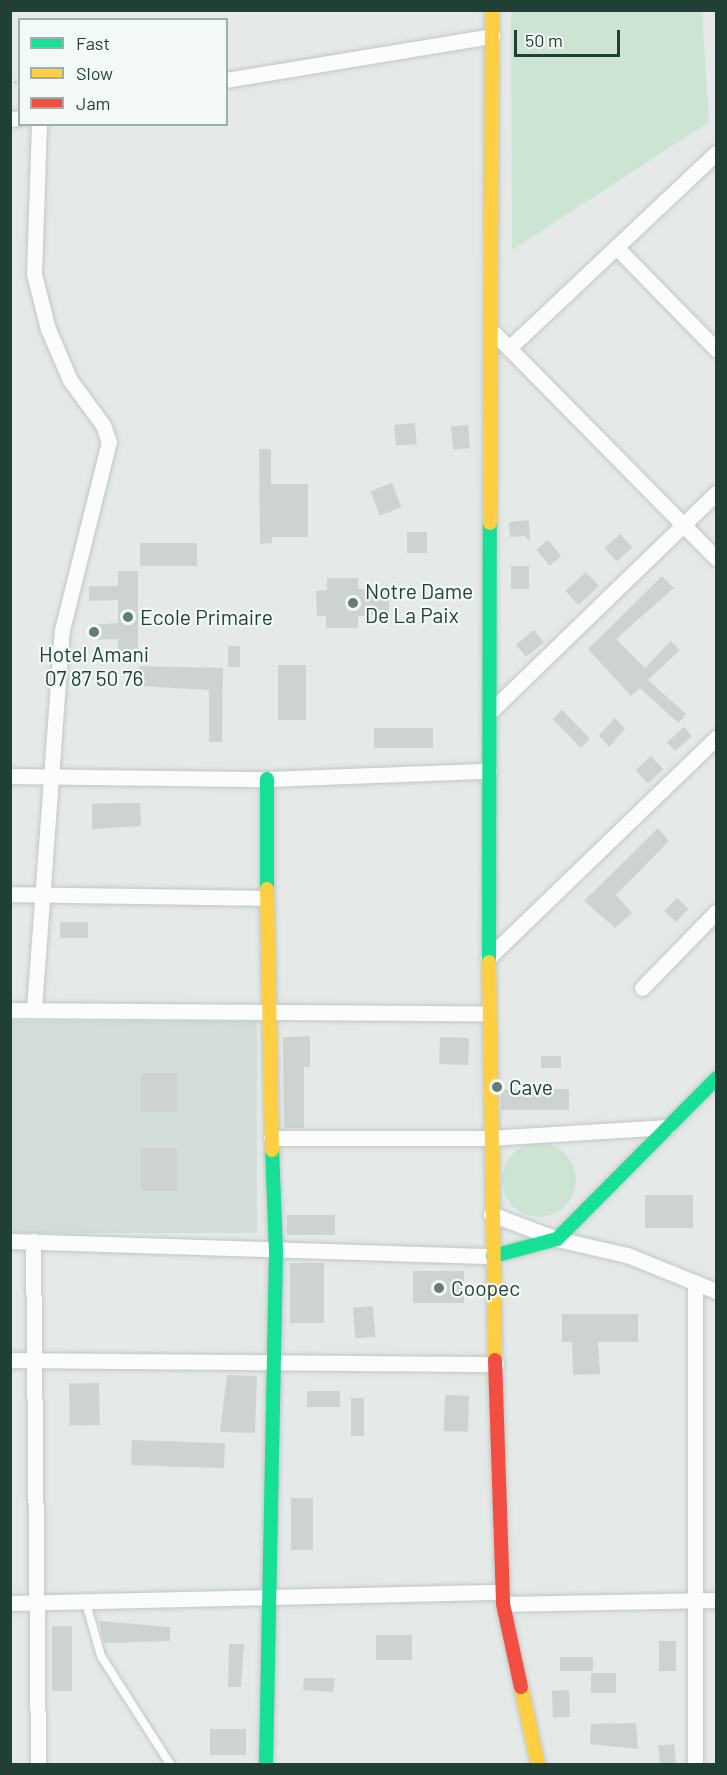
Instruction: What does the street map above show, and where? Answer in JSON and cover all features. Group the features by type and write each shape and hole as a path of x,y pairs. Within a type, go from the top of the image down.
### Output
{"street":[{"path":"492,10 495,334 493,709 489,771 488,1138 502,1598 538,1764"},
{"path":"228,80 492,36"},
{"path":"34,1009 41,894 54,775 62,630 109,442 103,425 70,380 48,329 33,274 39,126"},
{"path":"509,348 715,157"},
{"path":"616,247 717,349"},
{"path":"495,334 717,558"},
{"path":"493,709 717,493"},
{"path":"488,958 717,738"},
{"path":"10,776 267,778 489,771"},
{"path":"266,1764 265,1601 276,1252 266,1013 267,778"},
{"path":"10,894 265,898"},
{"path":"642,988 717,912"},
{"path":"10,1010 487,1013"},
{"path":"10,1241 276,1252 493,1256 557,1239 717,1079"},
{"path":"271,1138 488,1138 668,1126"},
{"path":"491,1214 557,1239 627,1255 717,1291"},
{"path":"33,1241 38,1764"},
{"path":"695,1282 693,1602 695,1764"},
{"path":"10,1360 496,1364"},
{"path":"10,1603 502,1598 693,1602 717,1600"}],"lane":[{"path":"86,1603 101,1656 170,1764"}],"shaded area":[{"path":"10,1021 257,1021 257,1233 10,1233"}],"green space":[{"path":"511,11 702,11 709,122 512,250"},
{"path":"539,1143 553,1146 565,1154 573,1166 576,1180 573,1194 565,1206 553,1214 539,1217 525,1214 513,1206 505,1194 502,1180 505,1166 513,1154 525,1146"}],"building":[{"path":"415,423 417,444 396,446 394,425"},
{"path":"468,425 470,448 453,449 451,426"},
{"path":"259,449 271,449 271,484 308,484 308,537 272,537 272,543 260,544"},
{"path":"392,483 401,507 380,516 371,491"},
{"path":"529,520 530,542 525,536 510,537 509,522"},
{"path":"407,532 427,532 427,553 407,553"},
{"path":"620,534 632,547 617,561 605,548"},
{"path":"548,540 561,556 550,566 536,549"},
{"path":"140,543 197,543 197,566 140,566"},
{"path":"511,566 529,566 529,589 511,589"},
{"name":"Ecole Primaire","path":"118,571 138,571 138,664 117,664 118,639 90,640 89,625 118,623 118,600 89,601 89,586 118,586"},
{"path":"586,572 599,586 578,605 566,591"},
{"path":"662,576 674,588 616,639 645,668 671,641 680,650 648,680 686,714 678,723 640,688 631,696 588,649"},
{"name":"Notre Dame De La Paix","path":"327,578 358,578 358,589 389,589 389,615 358,616 358,628 326,628 326,616 317,616 316,591 327,590"},
{"path":"534,630 544,643 526,657 516,644"},
{"path":"228,646 240,646 240,667 228,667"},
{"path":"278,665 306,665 306,720 278,720"},
{"path":"139,666 223,668 222,742 209,742 209,690 138,686"},
{"path":"562,710 590,739 580,748 553,719"},
{"path":"615,718 625,729 609,747 599,735"},
{"path":"684,727 692,736 675,751 667,742"},
{"path":"374,728 433,728 433,748 374,748"},
{"path":"651,756 663,769 648,783 636,770"},
{"path":"140,803 141,826 92,829 92,804"},
{"path":"658,828 669,841 616,895 632,913 615,928 584,901"},
{"path":"677,898 688,909 676,922 664,911"},
{"path":"60,922 88,922 88,938 60,938"},
{"path":"310,1036 310,1067 304,1067 304,1128 284,1128 283,1037"},
{"path":"440,1037 469,1038 468,1065 439,1064"},
{"path":"541,1056 561,1056 561,1068 541,1068"},
{"path":"141,1073 177,1073 177,1112 141,1112"},
{"path":"501,1089 569,1089 569,1110 501,1110"},
{"path":"141,1148 177,1148 177,1191 141,1191"},
{"path":"645,1195 693,1195 693,1228 645,1228"},
{"path":"287,1215 335,1215 335,1235 287,1235"},
{"path":"290,1263 324,1263 324,1323 290,1323"},
{"name":"Coopec","path":"413,1271 464,1271 464,1303 413,1303"},
{"path":"373,1306 375,1337 355,1338 353,1307"},
{"path":"562,1314 638,1314 638,1342 598,1342 600,1374 573,1375 572,1342 562,1342"},
{"path":"227,1375 257,1376 255,1433 220,1432"},
{"path":"99,1383 100,1425 70,1426 69,1384"},
{"path":"307,1391 340,1391 340,1407 307,1407"},
{"path":"445,1395 469,1396 468,1432 444,1431"},
{"path":"351,1398 364,1398 364,1436 351,1436"},
{"path":"132,1440 225,1443 224,1468 131,1465"},
{"path":"291,1498 313,1498 313,1550 291,1550"},
{"path":"99,1621 170,1627 170,1641 104,1643"},
{"path":"52,1626 72,1626 72,1691 52,1691"},
{"path":"376,1635 412,1635 412,1660 376,1660"},
{"path":"659,1641 676,1641 676,1671 659,1671"},
{"path":"229,1644 244,1644 241,1687 228,1687"},
{"path":"560,1657 593,1657 593,1671 560,1671"},
{"path":"591,1673 616,1673 616,1693 591,1693"},
{"path":"304,1678 335,1678 333,1692 303,1690"},
{"path":"569,1690 570,1717 553,1718 552,1691"},
{"path":"636,1723 638,1749 590,1744 591,1724"},
{"path":"210,1729 246,1729 246,1755 210,1755"},
{"path":"674,1744 676,1764 660,1764 658,1746"}],"traffic: fast":[{"path":"489,962 490,523"},
{"path":"267,779 267,889"},
{"path":"493,1256 557,1239 716,1079"},
{"path":"266,1764 276,1252 272,1150"}],"traffic: slow":[{"path":"490,523 492,10"},
{"path":"267,889 272,1150"},
{"path":"489,962 495,1360"},
{"path":"521,1687 538,1764"}],"traffic: jam":[{"path":"495,1360 503,1604 521,1687"}],"place":[{"name":"Notre Dame De La Paix","path":"353,603"},
{"name":"Ecole Primaire","path":"128,617"},
{"name":"Hotel Amani 07 87 50 76","path":"94,632"},
{"name":"Cave","path":"497,1087"},
{"name":"Coopec","path":"439,1288"}]}
